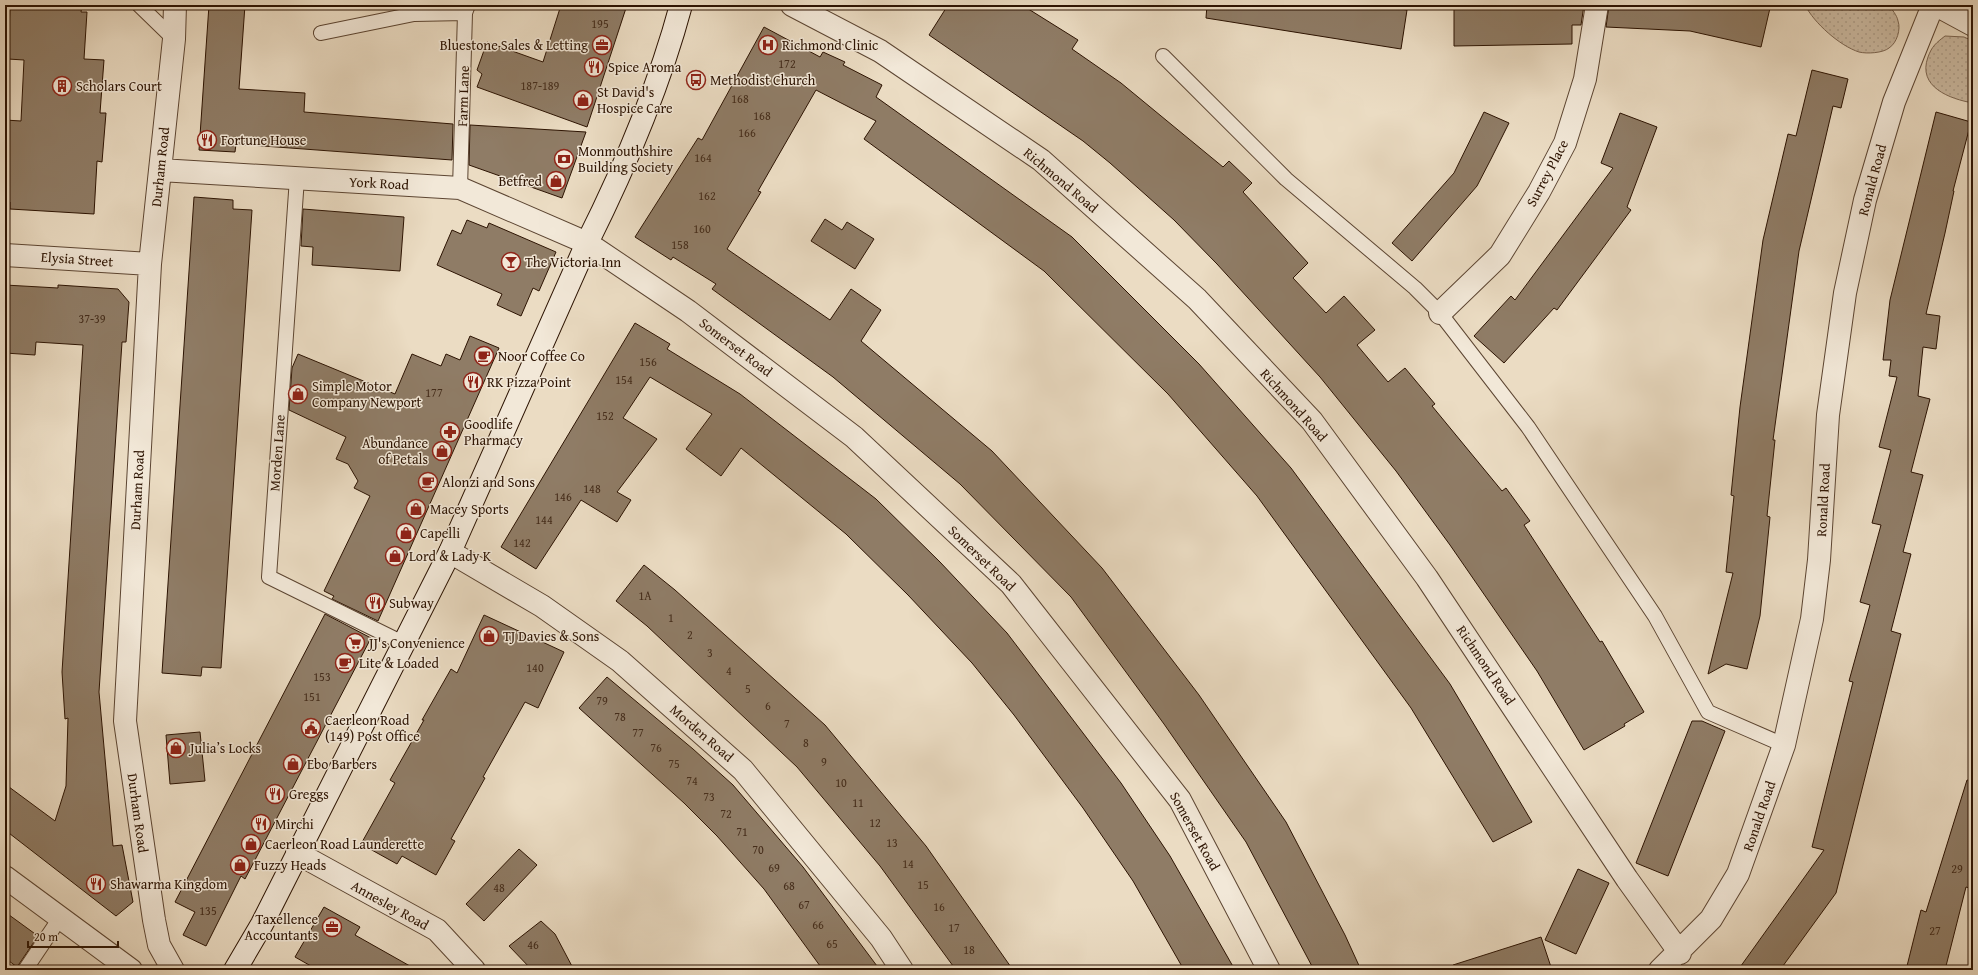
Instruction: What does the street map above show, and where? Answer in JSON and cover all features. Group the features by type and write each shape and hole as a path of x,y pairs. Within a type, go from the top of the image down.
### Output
{"street":[{"name":"Durham Road","path":"173,970 159,945 154,920 125,721 150,264 174,39 175,5"},
{"path":"235,970 262,924 450,552 587,243 605,208 665,62 681,5"},
{"name":"Richmond Road","path":"792,5 880,51 1040,160 1197,300 1312,421 1427,578 1627,879 1680,953"},
{"name":"Surrey Place","path":"1440,312 1500,255 1539,192 1565,143 1585,79 1597,5"},
{"name":"Ronald Road","path":"1660,970 1680,953 1711,920 1738,874 1784,745 1812,619 1819,560 1828,414 1845,294 1865,200 1894,102 1933,5"},
{"path":"1936,5 1973,25"},
{"name":"York Road","path":"160,170 460,188 587,243"},
{"name":"Somerset Road","path":"587,243 688,310 854,437 1011,584 1180,800 1270,970"},
{"name":"Elysia Street","path":"5,254 150,264"},
{"name":"Morden Road","path":"450,552 542,606 620,661 743,770 881,938 902,970"},
{"name":"Annesley Road","path":"297,853 437,930 474,970"},
{"path":"5,877 131,970"}],"lane":[{"path":"139,5 174,39"},
{"path":"321,33 414,14 467,9"},
{"name":"Farm Lane","path":"460,188 467,9"},
{"path":"1163,56 1286,179 1415,288 1440,312 1528,427 1655,616 1708,712 1784,745"},
{"name":"Morden Lane","path":"297,178 269,577 403,643"},
{"path":"25,970 60,918"}],"shaded area":[{"path":"1805,5 1889,5 1896,15 1899,24 1898,36 1892,46 1886,50 1875,53 1859,52 1844,45 1828,33 1809,12"},
{"path":"1945,36 1964,37 1973,41 1973,103 1946,95 1931,84 1927,76 1926,67 1931,50"}],"building":[{"name":"Scholars Court","path":"10,5 82,5 81,12 87,12 84,59 104,60 100,113 106,113 102,162 97,161 94,214 10,209 10,202 5,202 5,120 21,121 24,60 8,59"},
{"path":"209,5 245,5 239,89 305,93 304,112 453,124 452,160 236,144 235,152 199,150"},
{"path":"561,5 627,5 587,127 477,87 482,74 477,70 487,42 543,62"},
{"path":"948,5 1022,5 1078,40 1072,49 1121,83 1223,167 1229,161 1252,183 1243,192 1308,263 1293,278 1326,313 1344,296 1375,330 1357,345 1388,382 1405,368 1435,404 1432,406 1502,491 1506,488 1530,521 1524,525 1600,642 1602,641 1644,712 1624,724 1625,726 1584,750 1537,671 1450,545 1396,471 1320,377 1217,264 1174,220 1110,163 1083,141 929,35"},
{"path":"1207,5 1377,5 1407,10 1401,49 1206,18"},
{"path":"1584,5 1581,25 1572,25 1572,44 1454,46 1454,7"},
{"path":"1609,5 1757,5 1770,8 1761,47 1690,31 1606,27"},
{"path":"764,27 820,57 823,52 845,62 843,65 882,85 876,97 1072,237 1199,364 1291,468 1450,684 1532,822 1493,842 1411,708 1257,496 1168,394 1044,271 864,139 876,121 816,90 758,191 761,192 727,249 830,320 851,289 881,310 861,341 992,451 1102,568 1199,695 1286,822 1345,935 1361,970 1314,970 1246,842 1164,724 1071,597 960,484 833,377 712,289 716,284 673,257 671,260 635,237 698,138 702,140"},
{"path":"1812,70 1848,79 1841,108 1833,106 1799,251 1773,440 1775,440 1767,516 1770,517 1760,616 1747,669 1726,664 1708,674 1733,573 1726,572 1734,496 1731,495 1740,407 1763,240 1788,134 1796,136"},
{"path":"1484,112 1509,123 1477,186 1412,261 1392,243 1454,173"},
{"path":"1936,112 1971,122 1953,191 1926,314 1940,316 1936,349 1923,347 1918,396 1930,399 1911,472 1923,475 1903,552 1911,554 1891,631 1901,634 1836,893 1780,970 1738,970 1824,850 1812,847 1853,682 1849,681 1870,605 1860,602 1881,525 1872,523 1891,450 1879,447 1897,377 1889,376 1891,360 1883,360 1890,300"},
{"path":"1620,113 1657,127 1627,207 1631,210 1557,310 1554,308 1504,363 1474,336 1511,296 1515,300 1613,168 1601,163"},
{"path":"470,125 586,132 562,198 469,165"},
{"path":"194,197 233,200 233,209 252,210 221,668 202,667 201,676 162,673"},
{"path":"303,209 404,217 400,271 312,265 313,247 301,246"},
{"path":"825,219 842,230 847,222 874,239 855,269 811,241"},
{"path":"467,220 487,228 489,223 556,252 539,291 533,288 521,316 497,305 502,294 437,265 452,230 461,234"},
{"path":"5,285 58,288 58,285 118,289 129,302 126,342 122,342 99,692 113,846 122,845 133,902 116,916 5,830 5,784 55,821 66,786 68,718 65,719 62,672 83,345 36,342 35,355 5,353"},
{"path":"635,323 670,344 667,349 740,394 876,499 940,562 1007,633 1121,783 1170,856 1235,970 1184,970 1133,881 1083,808 1014,715 972,663 908,595 846,534 741,448 721,476 686,449 712,414 650,377 623,418 657,439 617,492 631,500 617,522 581,500 536,569 501,547"},
{"path":"470,336 499,348 378,621 332,599 334,596 324,591 370,496 354,488 358,481 348,464 336,459 346,437 289,410 292,368 298,354 395,394 412,354 441,366 446,354 460,360"},
{"path":"644,565 675,590 825,725 926,846 1013,970 956,970 880,866 797,767 647,626 616,601"},
{"path":"325,614 371,638 245,879 241,876 206,946 183,935 195,912 175,902"},
{"path":"484,615 564,652 538,708 525,702 483,777 485,778 451,839 455,841 436,875 402,856 397,864 361,844 395,783 390,780 424,720 422,720 451,669 457,673"},
{"path":"607,677 693,749 733,785 803,867 880,970 823,970 764,889 717,836 684,803 579,708"},
{"path":"1692,721 1702,721 1725,731 1668,876 1636,863"},
{"path":"200,732 205,781 170,784 166,735"},
{"path":"1967,780 1973,781 1973,889 1966,887 1945,970 1906,970 1921,910 1926,912"},
{"path":"519,849 537,865 484,921 466,904"},
{"path":"1578,869 1609,883 1576,954 1545,940"},
{"path":"324,907 360,927 355,935 417,970 318,970 295,957"},
{"path":"5,912 38,936 17,967 5,958"},
{"path":"541,921 555,934 574,970 532,970 509,946"},
{"path":"1541,937 1552,970 1454,970 1453,965"}],"place":[{"name":"Bluestone Sales & Letting","path":"602,45"},
{"name":"Richmond Clinic","path":"768,45"},
{"name":"Spice Aroma","path":"594,67"},
{"name":"Methodist Church","path":"696,80"},
{"name":"Scholars Court","path":"62,86"},
{"name":"St David's Hospice Care","path":"583,100"},
{"name":"Fortune House","path":"207,140"},
{"name":"Monmouthshire Building Society","path":"564,159"},
{"name":"Betfred","path":"556,181"},
{"name":"The Victoria Inn","path":"511,262"},
{"name":"Noor Coffee Co","path":"484,356"},
{"name":"RK Pizza Point","path":"473,382"},
{"name":"Simple Motor Company Newport","path":"298,394"},
{"name":"Goodlife Pharmacy","path":"450,432"},
{"name":"Abundance of Petals","path":"442,451"},
{"name":"Alonzi and Sons","path":"428,482"},
{"name":"Macey Sports","path":"416,509"},
{"name":"Capelli","path":"406,533"},
{"name":"Lord & Lady K","path":"395,556"},
{"name":"Subway","path":"375,603"},
{"name":"TJ Davies & Sons","path":"489,636"},
{"name":"JJ's Convenience","path":"355,643"},
{"name":"Lite & Loaded","path":"345,663"},
{"name":"Caerleon Road (149) Post Office","path":"311,728"},
{"name":"Julia’s Locks","path":"176,748"},
{"name":"Ebo Barbers","path":"293,764"},
{"name":"Greggs","path":"275,794"},
{"name":"Mirchi","path":"261,824"},
{"name":"Caerleon Road Launderette","path":"251,844"},
{"name":"Fuzzy Heads","path":"240,865"},
{"name":"Shawarma Kingdom","path":"96,884"},
{"name":"Taxellence Accountants","path":"332,927"}]}
